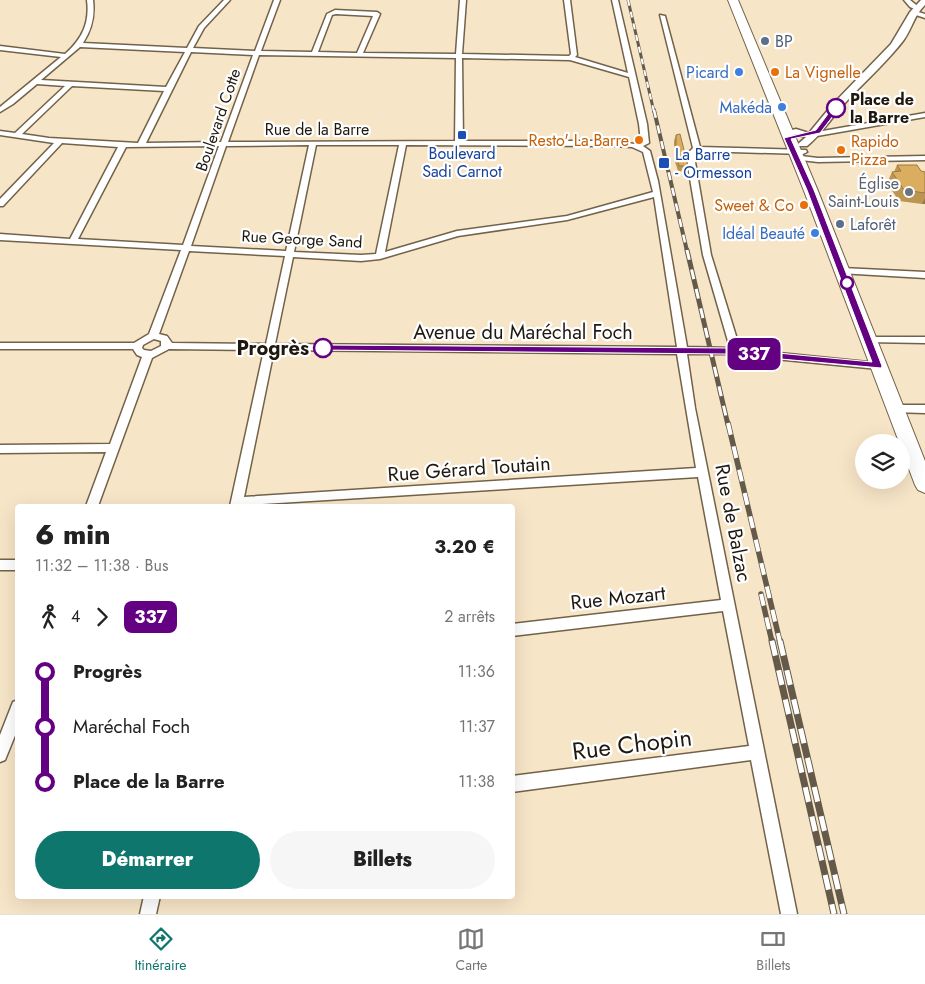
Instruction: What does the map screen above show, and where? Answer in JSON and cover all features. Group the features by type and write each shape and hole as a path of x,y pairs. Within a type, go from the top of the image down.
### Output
{"main road":[{"path":"733,0 781,118 799,145 807,183 925,485"}],"street":[{"path":"0,110 11,103 79,45 85,36 92,16 90,0"},
{"path":"140,145 201,27 227,0"},
{"name":"Boulevard Cotte","path":"153,336 233,114 277,0"},
{"path":"459,144 462,0"},
{"path":"567,0 574,55 570,58"},
{"path":"615,0 633,76 645,141 635,146"},
{"path":"907,0 925,16"},
{"path":"799,145 818,133 836,108 895,44 916,10 925,1"},
{"path":"314,54 330,14 335,12 377,14 359,55"},
{"path":"662,16 697,149"},
{"path":"79,45 256,54 570,58 633,76"},
{"path":"0,48 68,56"},
{"path":"35,82 168,89"},
{"path":"17,135 70,84"},
{"path":"818,133 925,116"},
{"name":"Rue de la Barre","path":"0,133 60,141 140,145 403,143 635,146"},
{"path":"0,204 60,141"},
{"path":"237,504 313,143"},
{"path":"380,256 403,143"},
{"path":"73,241 123,144"},
{"path":"736,352 707,255 691,152 697,149 799,145 832,160 925,158"},
{"name":"Rue de Balzac","path":"635,146 647,153 656,194 703,472 789,914"},
{"name":"Rue George Sand","path":"0,237 361,258 380,256 457,234 567,218 656,194"},
{"path":"842,271 925,275"},
{"path":"0,346 138,346 145,338 153,336 164,338 166,346 159,352 148,355 140,353 138,346"},
{"path":"869,340 925,340"},
{"name":"Avenue du Maréchal Foch","path":"166,346 736,352 878,366"},
{"path":"93,504 148,355"},
{"path":"894,409 925,409"},
{"path":"0,449 114,448"},
{"name":"Rue Gérard Toutain","path":"237,504 703,472"},
{"path":"0,565 15,564"},
{"name":"Rue Mozart","path":"515,630 728,605"},
{"path":"0,754 3,738 15,713"},
{"name":"Rue Chopin","path":"515,784 758,752"},
{"path":"148,914 151,899"}],"building":[{"path":"680,134 688,166 679,166 676,153 676,135"},
{"path":"897,165 917,165 921,171 925,172 925,193 904,190 892,172 901,171"}],"railway":[{"path":"628,0 654,112"},
{"path":"654,110 687,251"},
{"path":"687,250 728,425"},
{"path":"728,423 780,642"},
{"path":"761,594 772,642"},
{"path":"772,641 834,914"},
{"path":"780,641 844,914"}],"bus line":[{"name":"337","path":"323,348 725,351 878,366 811,190 787,138 818,131 836,108"}],"place":[{"name":"BP","path":"765,41"},
{"name":"Picard","path":"739,72"},
{"name":"La Vignelle","path":"775,72"},
{"name":"Makéda","path":"782,107"},
{"name":"Place de la Barre","path":"836,108"},
{"name":"Boulevard Sadi Carnot","path":"462,135"},
{"name":"Resto' La Barre","path":"639,140"},
{"name":"Rapido Pizza","path":"841,150"},
{"name":"La Barre - Ormesson","path":"664,163"},
{"name":"Église Saint-Louis","path":"909,192"},
{"name":"Sweet & Co","path":"804,205"},
{"name":"Laforêt","path":"840,224"},
{"name":"Idéal Beauté","path":"815,233"},
{"name":"Progrès","path":"323,348"}]}
